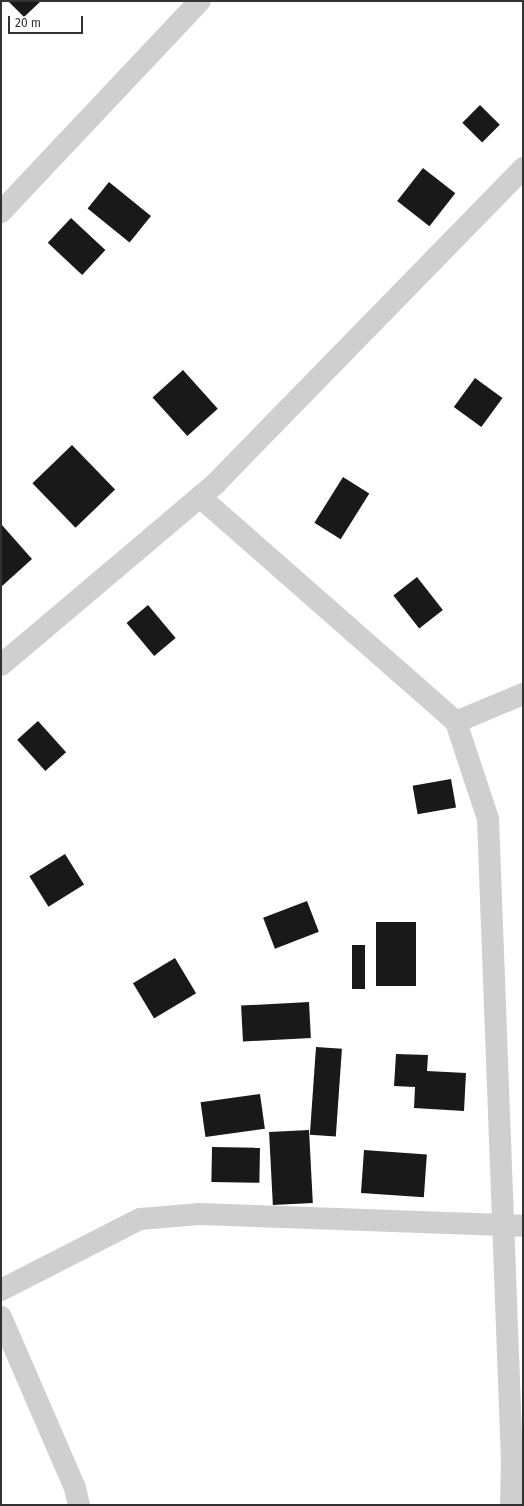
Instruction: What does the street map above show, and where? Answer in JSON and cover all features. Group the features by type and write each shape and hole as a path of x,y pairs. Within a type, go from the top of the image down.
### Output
{"street":[{"path":"1,212 200,1"},
{"path":"1,665 200,497 523,168"},
{"path":"200,497 456,722 488,819 513,1226 516,1382 511,1505"},
{"path":"456,722 523,694"},
{"path":"1,1290 140,1219 200,1214 513,1226"},
{"path":"1,1317 75,1488 79,1505"}],"building":[{"path":"8,1 41,1 24,17"},
{"path":"480,105 500,125 482,142 462,123"},
{"path":"423,168 455,193 429,226 397,201"},
{"path":"109,182 151,216 130,242 88,208"},
{"path":"71,218 105,250 82,275 48,243"},
{"path":"183,370 218,409 187,436 153,397"},
{"path":"475,378 503,398 481,427 454,407"},
{"path":"72,445 115,490 76,528 32,483"},
{"path":"343,477 369,493 341,539 314,523"},
{"path":"1,524 32,559 1,587"},
{"path":"417,577 443,610 419,629 393,595"},
{"path":"148,605 176,638 154,656 127,623"},
{"path":"38,721 66,752 45,771 17,740"},
{"path":"451,779 456,808 418,814 413,786"},
{"path":"65,854 84,885 48,907 29,876"},
{"path":"307,901 319,932 275,949 263,918"},
{"path":"376,922 416,922 416,986 376,986"},
{"path":"352,945 365,945 365,989 352,989"},
{"path":"175,958 196,993 154,1018 133,983"},
{"path":"309,1002 311,1038 243,1042 241,1006"},
{"path":"316,1047 342,1049 336,1137 310,1135"},
{"path":"396,1054 428,1055 427,1071 466,1073 464,1111 414,1108 415,1087 394,1086"},
{"path":"260,1094 265,1129 205,1137 201,1102"},
{"path":"309,1130 313,1203 273,1205 269,1132"},
{"path":"212,1147 260,1148 259,1183 211,1182"},
{"path":"364,1150 427,1154 424,1197 361,1193"}]}
